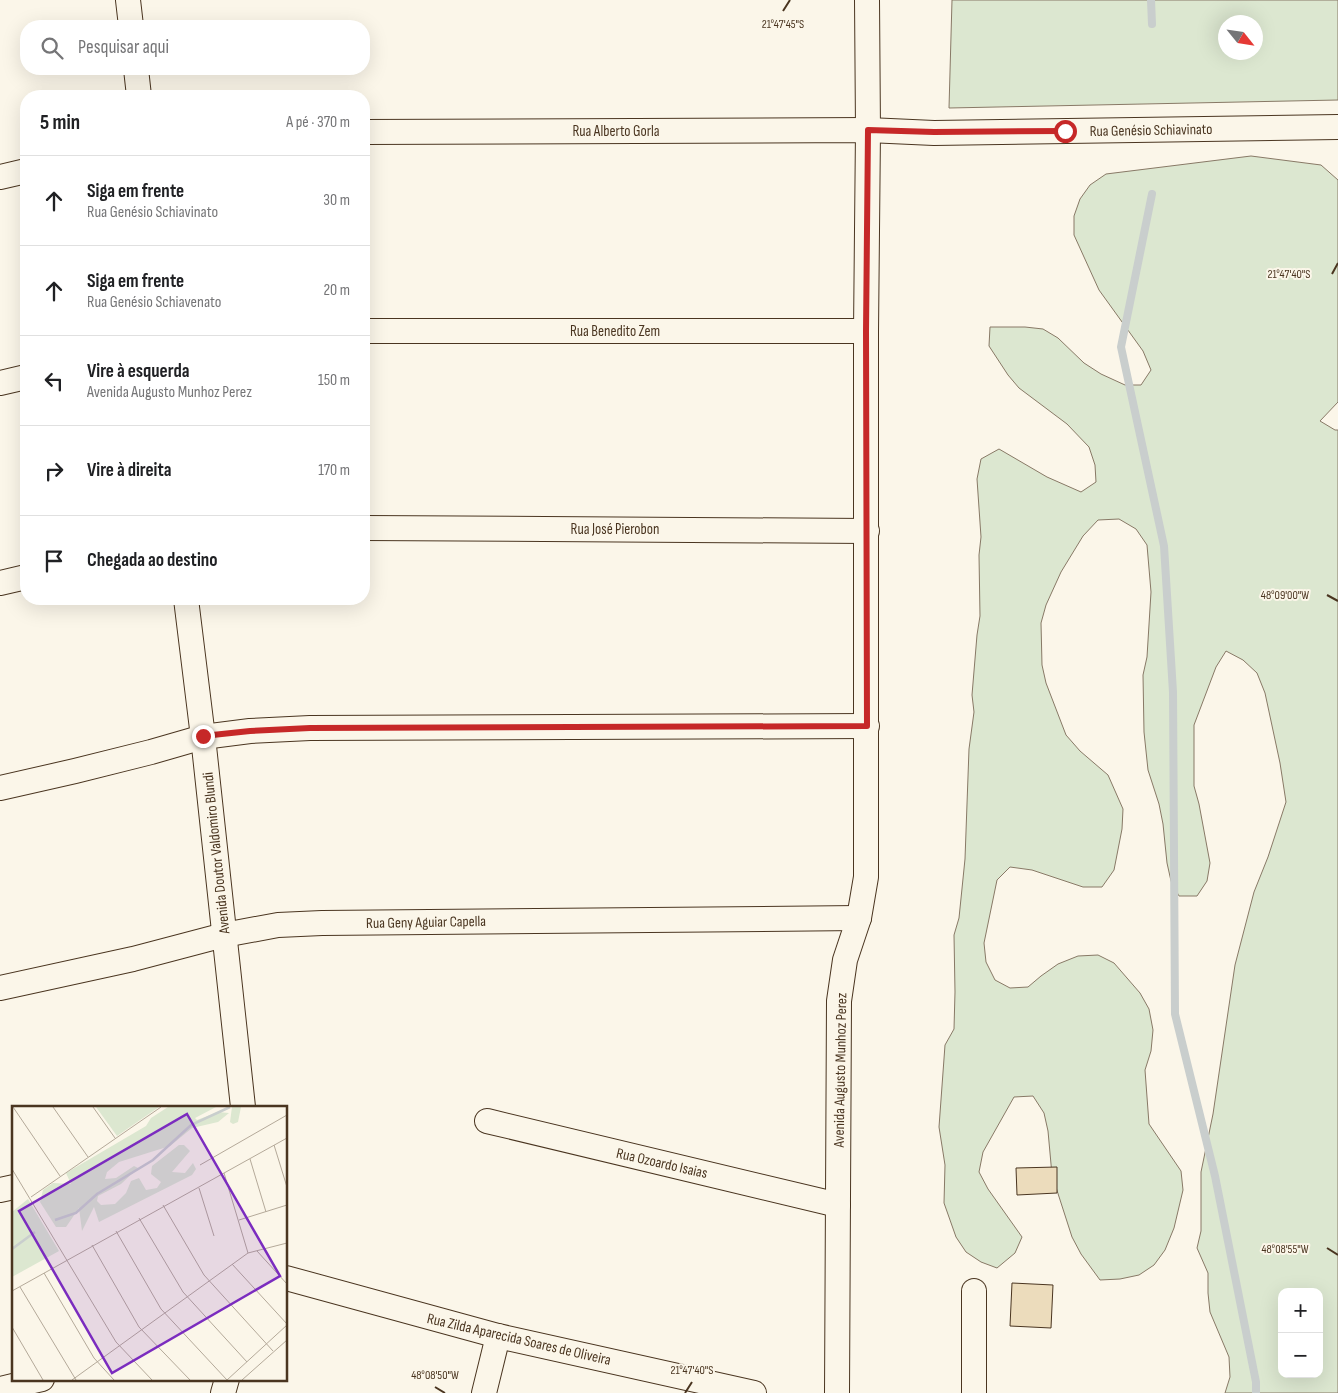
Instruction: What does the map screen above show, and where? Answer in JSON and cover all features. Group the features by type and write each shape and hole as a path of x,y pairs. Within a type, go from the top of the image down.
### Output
{"street":[{"path":"128,0 130,20"},
{"name":"Avenida Augusto Munhoz Perez","path":"837,1393 839,1001 845,960 859,918 866,878 867,0"},
{"path":"137,75 139,90"},
{"name":"Rua Genésio Schiavinato","path":"868,130 934,132 1338,127"},
{"name":"Rua Alberto Gorla","path":"370,132 868,130"},
{"path":"0,177 20,172"},
{"name":"Rua Benedito Zem","path":"370,331 866,331"},
{"path":"0,383 20,378"},
{"name":"Rua José Pierobon","path":"370,528 867,531"},
{"path":"0,583 20,578"},
{"name":"Avenida Doutor Valdomiro Blundi","path":"187,605 203,736 243,1106"},
{"path":"0,788 132,757 203,736 250,731 310,728 867,726"},
{"name":"Rua Geny Aguiar Capella","path":"0,988 133,959 224,935 278,925 859,918"},
{"name":"Rua Ozoardo Isaias","path":"487,1121 838,1206"},
{"name":"Rua Zilda Aparecida Soares de Oliveira","path":"288,1279 498,1336 754,1393"},
{"path":"974,1291 974,1393"},
{"path":"484,1393 498,1336"},
{"path":"0,1389 38,1380"},
{"path":"223,1393 227,1380"}],"green space":[{"path":"952,0 1338,0 1338,100 949,108"},
{"path":"1251,156 1321,165 1338,180 1338,402 1320,421 1338,430 1338,1393 1225,1393 1230,1377 1229,1357 1210,1312 1208,1273 1197,1248 1201,1231 1201,1172 1213,1114 1235,965 1254,892 1286,802 1265,693 1257,673 1243,660 1226,651 1216,667 1194,725 1194,786 1210,863 1207,881 1197,896 1179,896 1171,881 1167,863 1163,824 1148,770 1144,732 1143,675 1147,657 1151,592 1147,545 1136,529 1119,519 1098,520 1083,536 1061,572 1046,605 1041,623 1042,665 1046,683 1066,735 1080,751 1108,775 1123,809 1122,829 1114,870 1102,887 1083,887 1032,870 1010,867 997,880 984,943 986,962 995,980 1010,988 1028,987 1058,964 1078,956 1098,955 1114,963 1140,993 1149,1009 1153,1030 1151,1051 1145,1070 1149,1124 1181,1171 1183,1190 1174,1228 1165,1250 1154,1265 1139,1275 1120,1279 1100,1280 1081,1254 1072,1237 1052,1175 1048,1131 1044,1113 1033,1096 1014,1097 983,1152 979,1172 988,1189 1022,1237 1015,1253 997,1268 981,1262 966,1252 956,1237 944,1203 945,1165 939,1127 945,1045 954,1029 954,935 959,918 965,859 969,749 974,712 972,695 980,616 979,555 981,537 977,479 981,459 999,449 1047,477 1081,492 1096,482 1095,465 1089,447 1067,424 1019,388 1008,375 989,346 990,327 1043,329 1058,338 1084,363 1101,374 1125,385 1141,385 1151,370 1143,351 1099,290 1074,235 1074,216 1080,199 1090,185 1106,174"}],"building":[{"path":"1057,1167 1057,1193 1017,1195 1016,1168"},
{"path":"1012,1283 1053,1285 1051,1328 1010,1326"}],"waterway":[{"path":"1151,0 1152,24"},
{"path":"1152,194 1121,347 1164,546 1173,692 1175,1014 1215,1176 1256,1382 1256,1393"}],"route":[{"path":"203,736 310,728 867,726 866,331 868,130 934,132 1065,131"}]}
